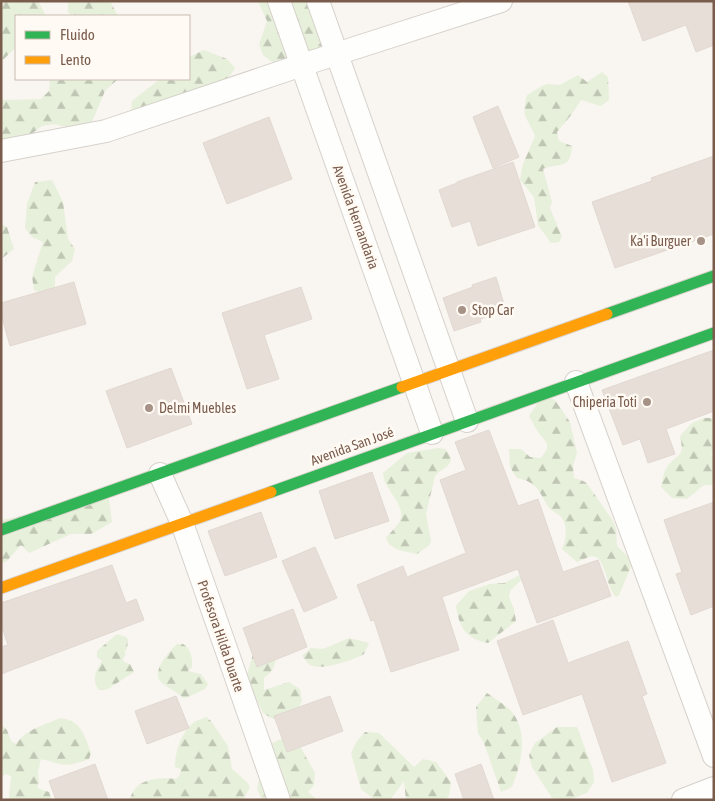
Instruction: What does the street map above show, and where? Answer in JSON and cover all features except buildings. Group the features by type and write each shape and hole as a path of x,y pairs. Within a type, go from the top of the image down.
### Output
{"street":[{"name":"Avenida Hernandaria","path":"279,1 432,434"},
{"path":"318,1 467,421"},
{"path":"1,151 106,131 501,1"},
{"path":"1,530 714,276"},
{"name":"Avenida San José","path":"1,588 714,333"},
{"path":"576,382 714,756"},
{"name":"Profesora Hilda Duarte","path":"160,474 182,523 279,800"},
{"path":"683,800 714,788"}],"green space":[{"path":"6,1 38,1 45,15 15,15 15,48 1,62 1,3"},
{"path":"68,1 110,1 117,15 71,15 68,12"},
{"path":"258,1 309,1 329,45 273,63 263,55 259,44 267,21"},
{"path":"204,50 227,59 235,68 222,89 131,113 132,101 159,80 190,80 190,57"},
{"path":"602,72 608,77 609,100 601,106 581,100 557,132 559,141 572,146 569,159 564,164 543,169 552,202 550,208 562,237 559,242 551,243 538,225 534,197 520,180 523,164 535,136 525,113 527,95 542,86 548,84 560,85 578,75 587,82"},
{"path":"50,80 117,80 105,91 91,124 79,130 54,124 42,126 1,157 1,99 41,99 49,91"},
{"path":"52,180 63,202 68,239 75,249 72,261 55,277 55,289 45,295 34,290 32,277 43,242 32,237 25,228 27,204 35,182"},
{"path":"1,224 7,227 14,249 1,259"},
{"path":"543,395 555,400 570,422 577,453 573,466 574,478 585,482 591,489 615,526 617,546 633,562 619,595 616,597 610,588 601,562 597,557 591,556 577,562 562,549 566,534 562,518 548,507 536,487 517,478 510,467 509,449 521,449 530,457 541,458 547,449 547,443 529,416"},
{"path":"704,418 714,418 714,447 711,455 714,456 714,485 704,485 687,499 672,498 661,487 667,467 681,452 680,436 692,423"},
{"path":"438,448 445,449 451,459 449,465 435,476 426,514 431,541 428,546 417,554 398,550 391,546 386,538 399,523 401,510 387,486 383,473 407,453"},
{"path":"109,499 112,522 91,534 71,534 29,553 21,545 6,562 1,563 1,520"},
{"path":"533,568 510,591 509,597 516,621 488,643 475,639 465,631 459,620 456,606 469,591 490,584 504,583"},
{"path":"117,634 126,637 128,640 127,649 124,652 126,654 123,659 124,662 130,664 134,672 108,689 99,690 95,679 96,672 102,661 97,657 97,651"},
{"path":"349,638 369,643 364,654 345,662 322,667 310,665 302,656 311,648 323,649"},
{"path":"177,644 183,644 191,654 192,668 188,671 201,674 208,684 205,689 186,698 183,698 163,684 158,674 161,663"},
{"path":"276,652 274,667 264,678 264,690 289,682 300,689 302,701 297,711 273,719 263,713 246,678 253,654"},
{"path":"487,693 504,704 512,712 517,721 522,739 518,769 512,787 501,792 484,743 478,733 476,707"},
{"path":"206,717 211,721 228,746 232,769 250,787 243,800 130,800 132,793 137,787 148,780 176,779 180,775 181,769 175,767 175,761 182,737 189,726"},
{"path":"60,718 73,722 81,730 91,753 89,759 65,765 41,759 37,788 49,792 50,800 10,800 11,776 5,774 1,779 1,724 7,730 11,741 16,744 30,731"},
{"path":"557,727 577,727 593,770 594,782 587,793 568,800 552,798 532,767 529,755 535,743"},
{"path":"365,732 379,733 414,767 423,759 436,762 451,782 449,795 446,800 406,800 404,781 390,800 375,800 361,789 351,753 357,741"},
{"path":"284,738 297,741 315,773 314,785 308,792 317,800 262,800 257,789 265,753 272,743"}],"traffic: fast":[{"path":"607,314 714,276"},
{"path":"271,492 714,333"},
{"path":"1,530 402,387"}],"traffic: slow":[{"path":"402,387 607,314"},
{"path":"1,588 271,492"}],"place":[{"name":"Ka'i Burguer","path":"701,241"},
{"name":"Stop Car","path":"462,310"},
{"name":"Chiperia Toti","path":"647,402"},
{"name":"Delmi Muebles","path":"149,408"}]}
